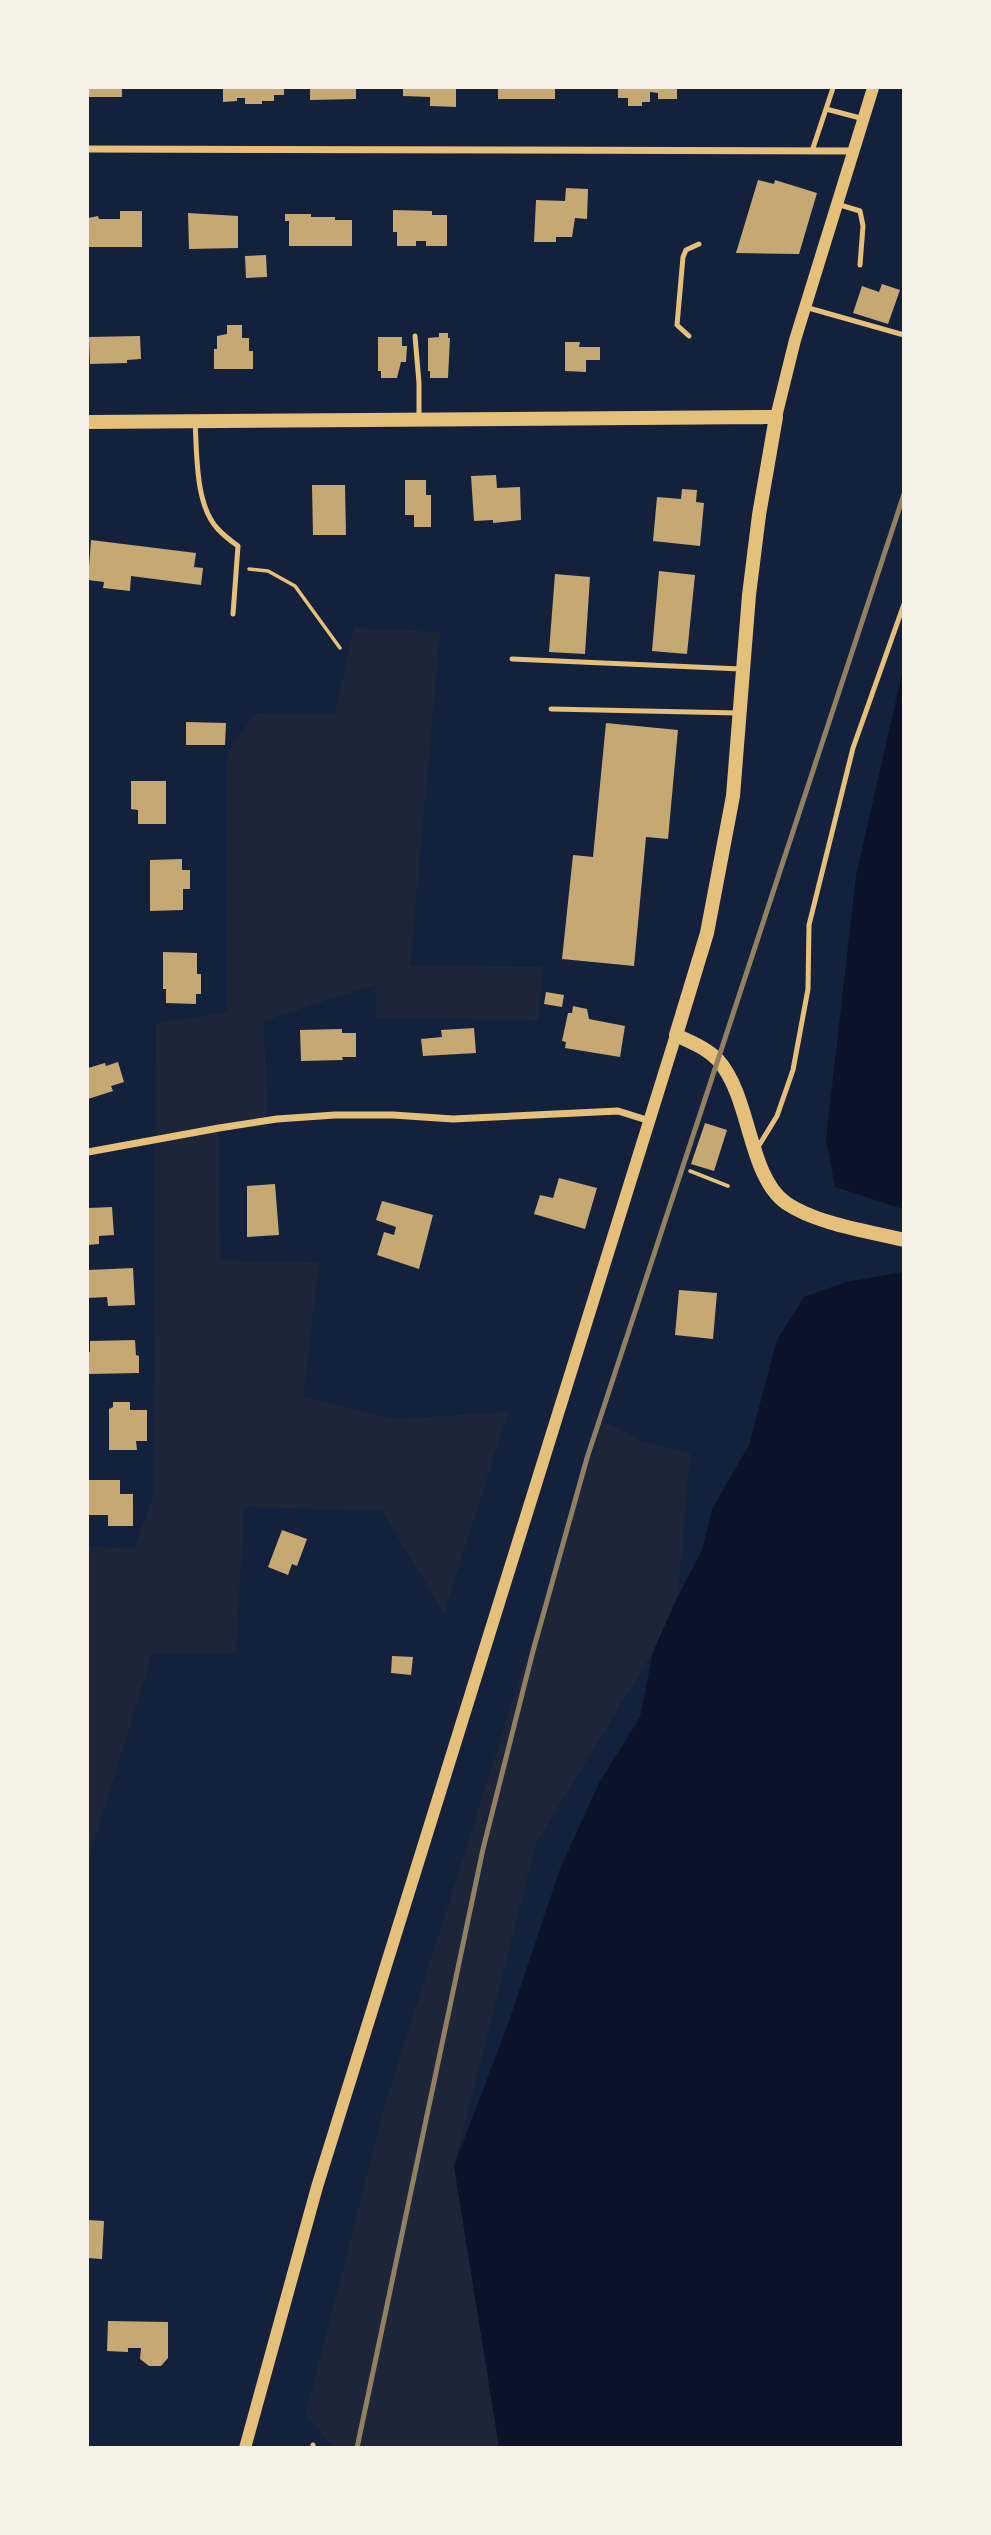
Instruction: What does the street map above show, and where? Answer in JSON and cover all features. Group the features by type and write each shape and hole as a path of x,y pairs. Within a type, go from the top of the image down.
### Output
{"main road":[{"path":"88,422 776,417 759,515 749,595 733,796 722,865 707,933 677,1035 717,1058 723,1067 739,1097 756,1149 777,1195 803,1212 904,1240"}],"street":[{"path":"776,417 805,307 873,88"},
{"path":"88,149 853,151"},
{"path":"245,2448 317,2187 677,1035"},
{"path":"88,1152 276,1119 335,1115 453,1119 618,1111 650,1121"}],"lane":[{"path":"811,151 833,88"},
{"path":"826,109 864,119"},
{"path":"837,204 860,211 863,226 860,265"},
{"path":"689,336 677,325 683,257 686,250 699,244"},
{"path":"805,307 904,335"},
{"path":"415,336 419,419"},
{"path":"195,420 201,490 215,527 238,546 233,614"},
{"path":"756,1149 777,1116 793,1070 808,989 809,925 853,748 904,604"},
{"path":"512,659 744,669"},
{"path":"551,709 741,713"}],"path":[{"path":"236,568 268,571 295,586 340,648"},
{"path":"690,1171 728,1185"}],"shaded area":[{"path":"354,628 440,632 410,966 543,967 538,1020 376,1018 376,984 264,1021 267,1127 218,1127 220,1260 319,1263 303,1396 394,1419 508,1412 444,1613 382,1511 244,1507 236,1653 152,1654 88,1861 88,1546 134,1549 153,1496 156,1023 227,1012 227,755 255,713 335,714"},
{"path":"903,669 903,1209 835,1187 826,1139 856,876"},
{"path":"903,1272 903,2447 499,2447 454,2166 508,2024 560,1869 599,1783 640,1717 653,1652 702,1550 712,1509 749,1445 777,1340 804,1297 846,1282"},
{"path":"601,1422 612,1425 642,1442 690,1453 678,1596 653,1652 536,1843 454,2166 499,2447 333,2447 306,2414 385,2105"}],"building":[{"path":"88,88 122,88 122,97 88,97"},
{"path":"223,88 284,88 284,95 274,95 274,101 262,101 262,104 245,104 245,98 223,102"},
{"path":"310,88 356,88 356,99 310,100"},
{"path":"403,88 456,88 456,107 430,106 430,97 403,96"},
{"path":"498,88 555,88 555,99 498,99"},
{"path":"618,88 677,88 677,99 658,99 658,93 650,92 650,102 642,102 642,106 628,106 628,98 618,98"},
{"path":"758,180 774,184 775,180 817,193 799,254 736,253"},
{"path":"566,188 588,189 587,219 575,218 572,237 556,237 556,242 534,242 536,200 565,201"},
{"path":"393,210 432,211 432,215 447,215 447,246 426,246 426,241 416,241 416,246 397,246 397,232 393,232"},
{"path":"120,211 142,211 142,247 88,247 88,218 98,216 99,219 120,219"},
{"path":"188,213 238,216 238,248 189,249"},
{"path":"285,214 311,214 311,217 352,220 352,246 289,246 289,221 285,221"},
{"path":"266,255 267,277 246,278 245,256"},
{"path":"882,284 900,290 888,324 853,313 862,286 879,292"},
{"path":"227,325 242,325 242,338 249,338 249,351 253,351 253,369 214,369 217,336 227,334"},
{"path":"439,333 448,333 450,338 448,378 430,378 428,338 439,337"},
{"path":"140,336 141,359 127,360 127,363 90,364 89,337"},
{"path":"378,337 402,337 402,346 407,346 406,362 401,362 397,378 381,378 381,371 378,371"},
{"path":"565,342 580,342 579,347 600,347 600,360 586,360 586,372 565,371"},
{"path":"496,475 497,488 520,487 521,520 493,523 493,520 474,521 471,476"},
{"path":"405,480 426,480 426,495 431,495 431,527 414,527 414,515 405,515"},
{"path":"312,485 345,485 346,535 313,535"},
{"path":"682,489 697,490 696,502 704,503 700,546 653,541 657,497 681,499"},
{"path":"91,540 196,553 194,567 203,568 201,585 131,576 130,591 103,588 104,582 88,580"},
{"path":"659,571 695,575 687,654 652,651"},
{"path":"555,574 590,577 585,654 549,652"},
{"path":"186,722 226,723 225,745 186,745"},
{"path":"606,723 678,730 668,839 646,837 634,966 562,959 573,855 593,857"},
{"path":"131,781 166,781 166,824 138,824 138,810 131,809"},
{"path":"182,859 182,870 190,870 190,889 183,889 183,910 150,911 150,860"},
{"path":"163,952 197,953 201,994 196,994 196,1004 166,1003 166,989 163,989"},
{"path":"546,992 564,995 562,1007 544,1004"},
{"path":"573,1006 587,1009 589,1019 625,1026 620,1057 565,1048 566,1042 562,1041 568,1013 572,1013"},
{"path":"474,1028 476,1053 423,1056 421,1039 442,1037 441,1030"},
{"path":"342,1029 342,1033 356,1033 356,1057 301,1061 300,1030"},
{"path":"118,1062 124,1082 111,1086 113,1091 88,1099 88,1068"},
{"path":"705,1123 727,1130 714,1171 691,1164"},
{"path":"559,1178 597,1188 585,1229 534,1214 540,1195 553,1198"},
{"path":"275,1184 279,1235 247,1237 247,1186"},
{"path":"382,1201 433,1215 419,1269 377,1255 384,1232 394,1235 396,1227 376,1220"},
{"path":"112,1207 114,1235 99,1236 99,1244 88,1245 88,1208"},
{"path":"133,1268 135,1305 108,1306 107,1297 88,1298 88,1270"},
{"path":"679,1290 717,1293 713,1339 675,1335"},
{"path":"135,1340 139,1373 88,1374 90,1341"},
{"path":"113,1402 130,1402 130,1410 147,1410 147,1441 136,1441 137,1450 109,1450 109,1409 113,1407"},
{"path":"88,1480 120,1480 120,1494 133,1494 133,1526 108,1526 108,1515 88,1515"},
{"path":"282,1530 307,1539 297,1566 292,1564 288,1575 268,1567"},
{"path":"392,1656 413,1657 411,1675 391,1673"},
{"path":"88,2220 104,2221 102,2259 88,2258"},
{"path":"108,2321 168,2322 168,2358 161,2366 149,2366 140,2359 141,2348 128,2348 128,2352 107,2351"}],"railway":[{"path":"357,2448 483,1849 533,1651 587,1458 904,494"}]}
